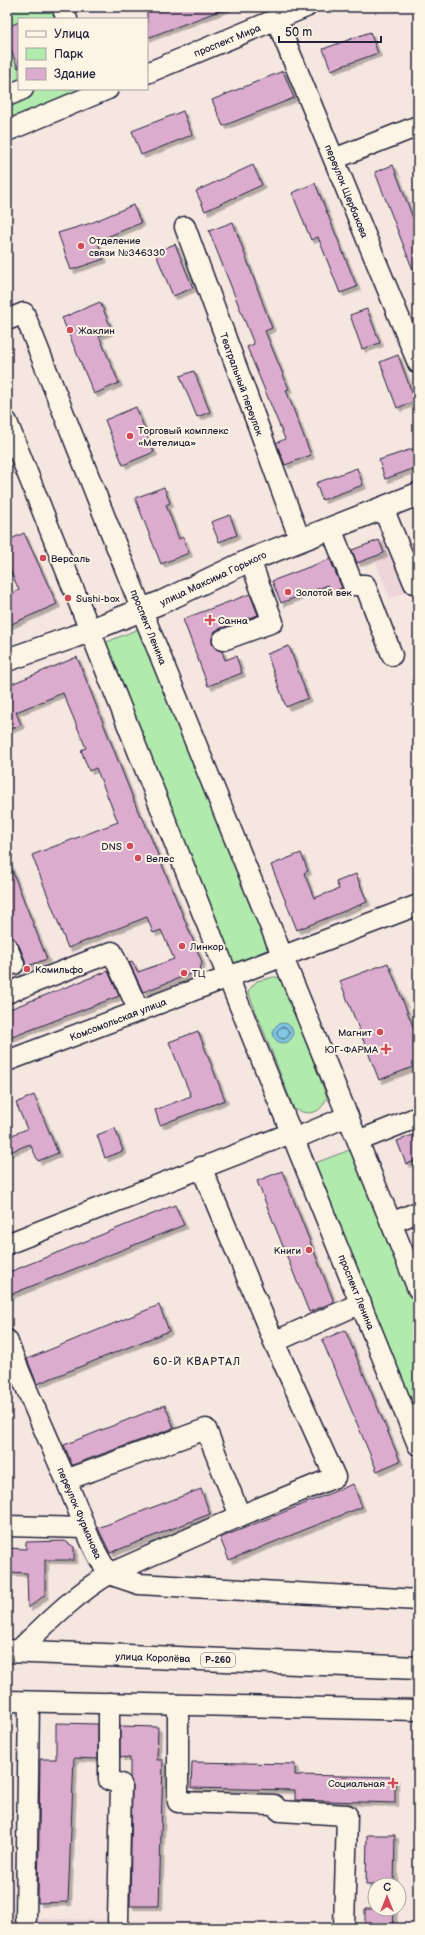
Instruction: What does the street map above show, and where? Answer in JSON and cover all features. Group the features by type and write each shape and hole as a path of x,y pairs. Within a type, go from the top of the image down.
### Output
{"main road":[{"name":"улица Максима Горького","path":"7,660 73,637 90,629 162,602 250,560 418,494"},
{"name":"улица Королёва","path":"13,1651 418,1668"}],"street":[{"path":"62,7 67,18"},
{"name":"проспект Мира","path":"148,73 306,7"},
{"name":"переулок Щербакова","path":"276,20 418,363"},
{"path":"7,96 21,90"},
{"path":"7,131 100,91"},
{"path":"334,159 418,126"},
{"name":"Театральный переулок","path":"185,227 300,540"},
{"name":"проспект Ленина","path":"7,320 24,313 142,610 418,1289"},
{"name":"проспект Ленина","path":"7,422 228,977 418,1445"},
{"path":"383,508 414,583 418,583"},
{"path":"331,528 353,585 365,585 392,655"},
{"path":"224,640 273,622 250,560"},
{"path":"228,977 418,905"},
{"path":"7,993 112,952 140,1011"},
{"name":"Комсомольская улица","path":"7,1061 228,977"},
{"path":"7,1244 201,1168 348,1116"},
{"path":"358,1141 418,1117"},
{"path":"13,1651 88,1586 109,1574 240,1516 335,1477 274,1342 201,1168"},
{"path":"391,1223 418,1212"},
{"path":"274,1342 361,1303"},
{"name":"переулок Фурманова","path":"7,1340 16,1390 66,1480 85,1528 101,1562 109,1574"},
{"path":"66,1480 206,1429 240,1516"},
{"path":"7,1526 85,1528"},
{"path":"109,1574 139,1584 418,1600"},
{"path":"7,1701 418,1710"},
{"path":"26,1919 29,1702"},
{"path":"109,1703 108,1780 121,1784 118,1920"},
{"path":"178,1705 178,1802 274,1805 280,1812 347,1815 344,1928"}],"shaded area":[{"path":"389,536 410,591 390,598 374,558 385,554 379,540"},
{"path":"7,1918 217,1922 217,1928 7,1928"}],"green space":[{"path":"7,7 53,7 58,18 18,18 18,90 85,90 7,122"},
{"path":"143,627 274,947 233,964 102,644"},
{"path":"274,977 282,978 327,1097 322,1107 314,1112 310,1113 294,1109 248,991 257,981"},
{"path":"355,1148 418,1307 418,1420 315,1163"}],"water":[{"path":"279,1023 287,1023 293,1029 293,1037 287,1043 279,1043 273,1037 273,1029"}],"building":[{"path":"158,7 227,7 148,38 147,11"},
{"path":"18,22 18,68 7,39 7,27"},
{"path":"370,32 378,53 331,70 323,49"},
{"path":"283,71 294,98 223,126 212,100"},
{"path":"183,111 192,135 141,155 132,131"},
{"path":"253,165 262,185 205,211 196,191"},
{"path":"393,165 413,218 418,216 418,283 375,172"},
{"path":"315,183 357,287 340,293 318,237 311,240 292,193"},
{"path":"133,205 141,223 97,241 104,259 71,270 58,233 91,223"},
{"path":"233,222 272,328 265,331 289,389 286,390 311,455 285,465 276,443 285,439 247,347 254,344 209,231"},
{"path":"175,244 193,288 173,296 155,252"},
{"path":"100,302 112,330 99,336 119,383 94,394 62,318"},
{"path":"367,309 380,343 362,349 350,315"},
{"path":"398,355 415,401 397,408 380,362"},
{"path":"194,371 210,412 197,417 180,376"},
{"name":"Торговый комплекс «Метелица»","path":"136,407 154,452 123,465 105,420"},
{"path":"418,447 418,467 385,479 379,460"},
{"path":"357,468 363,485 322,500 316,483"},
{"path":"164,487 170,503 166,505 179,539 183,537 189,553 161,564 135,498"},
{"path":"230,515 237,535 219,542 211,522"},
{"path":"24,533 57,604 7,626 7,596 19,590 7,563 7,541"},
{"path":"379,540 384,553 357,563 352,550"},
{"path":"330,559 342,588 331,592 328,585 281,603 272,581"},
{"path":"250,594 258,615 215,631 212,638 212,644 216,649 222,651 225,660 236,656 242,673 208,686 183,619"},
{"path":"289,646 308,698 286,707 267,654"},
{"path":"77,657 140,816 142,816 202,962 200,970 143,992 129,962 132,961 138,972 174,959 161,930 153,933 147,917 68,948 32,855 118,822 96,768 89,771 81,750 86,748 63,693 16,712 21,725 7,730 7,690 11,689 9,685"},
{"path":"301,853 308,871 304,873 314,898 339,889 336,882 356,874 367,902 297,930 271,865"},
{"path":"8,860 47,959 25,967 25,960 18,943 12,937 7,925"},
{"path":"388,963 418,1039 418,1065 379,1080 340,981"},
{"path":"108,971 119,996 7,1039 7,1010"},
{"path":"198,1031 225,1100 160,1125 155,1110 191,1096 169,1042"},
{"path":"34,1095 58,1153 38,1161 30,1144 7,1153 7,1137 27,1129 16,1103"},
{"path":"115,1128 123,1151 105,1158 97,1135"},
{"path":"418,1133 418,1160 406,1164 397,1141"},
{"path":"282,1171 334,1302 309,1312 257,1181"},
{"path":"175,1205 184,1225 7,1296 7,1273"},
{"path":"159,1305 169,1331 37,1384 27,1359"},
{"path":"345,1330 400,1461 377,1471 322,1340"},
{"path":"165,1405 174,1428 72,1465 64,1445"},
{"path":"353,1484 362,1507 229,1560 220,1538"},
{"path":"201,1489 210,1514 110,1553 98,1528"},
{"path":"65,1541 74,1547 74,1560 45,1560 45,1595 28,1608 27,1573 7,1572 7,1548 26,1549 26,1542"},
{"path":"56,1723 98,1724 98,1759 74,1758 68,1902 38,1903 40,1759 56,1759"},
{"path":"120,1726 158,1727 157,1760 163,1760 159,1906 130,1906 132,1784 130,1777 130,1758 120,1757"},
{"path":"192,1762 295,1764 295,1775 395,1777 395,1803 295,1800 295,1790 191,1788"},
{"path":"367,1835 395,1835 394,1877 367,1877 366,1885"},
{"path":"365,1909 367,1909 367,1917 394,1917 393,1928 365,1928"}],"place":[{"name":"Отделение связи №346330","path":"81,246"},
{"name":"Жаклин","path":"70,330"},
{"name":"Торговый комплекс «Метелица»","path":"130,436"},
{"name":"Версаль","path":"43,558"},
{"name":"Золотой век","path":"288,592"},
{"name":"Sushi-box","path":"68,598"},
{"name":"Санна","path":"210,620"},
{"name":"DNS","path":"130,846"},
{"name":"Велес","path":"138,858"},
{"name":"Линкор","path":"182,946"},
{"name":"Комильфо","path":"27,969"},
{"name":"ТЦ","path":"184,973"},
{"name":"Магнит","path":"380,1032"},
{"name":"ЮГ-ФАРМА","path":"386,1049"},
{"name":"Книги","path":"309,1250"},
{"name":"Социальная","path":"393,1783"}],"district":[{"name":"60-Й КВАРТАЛ","path":"197,1361"}]}
